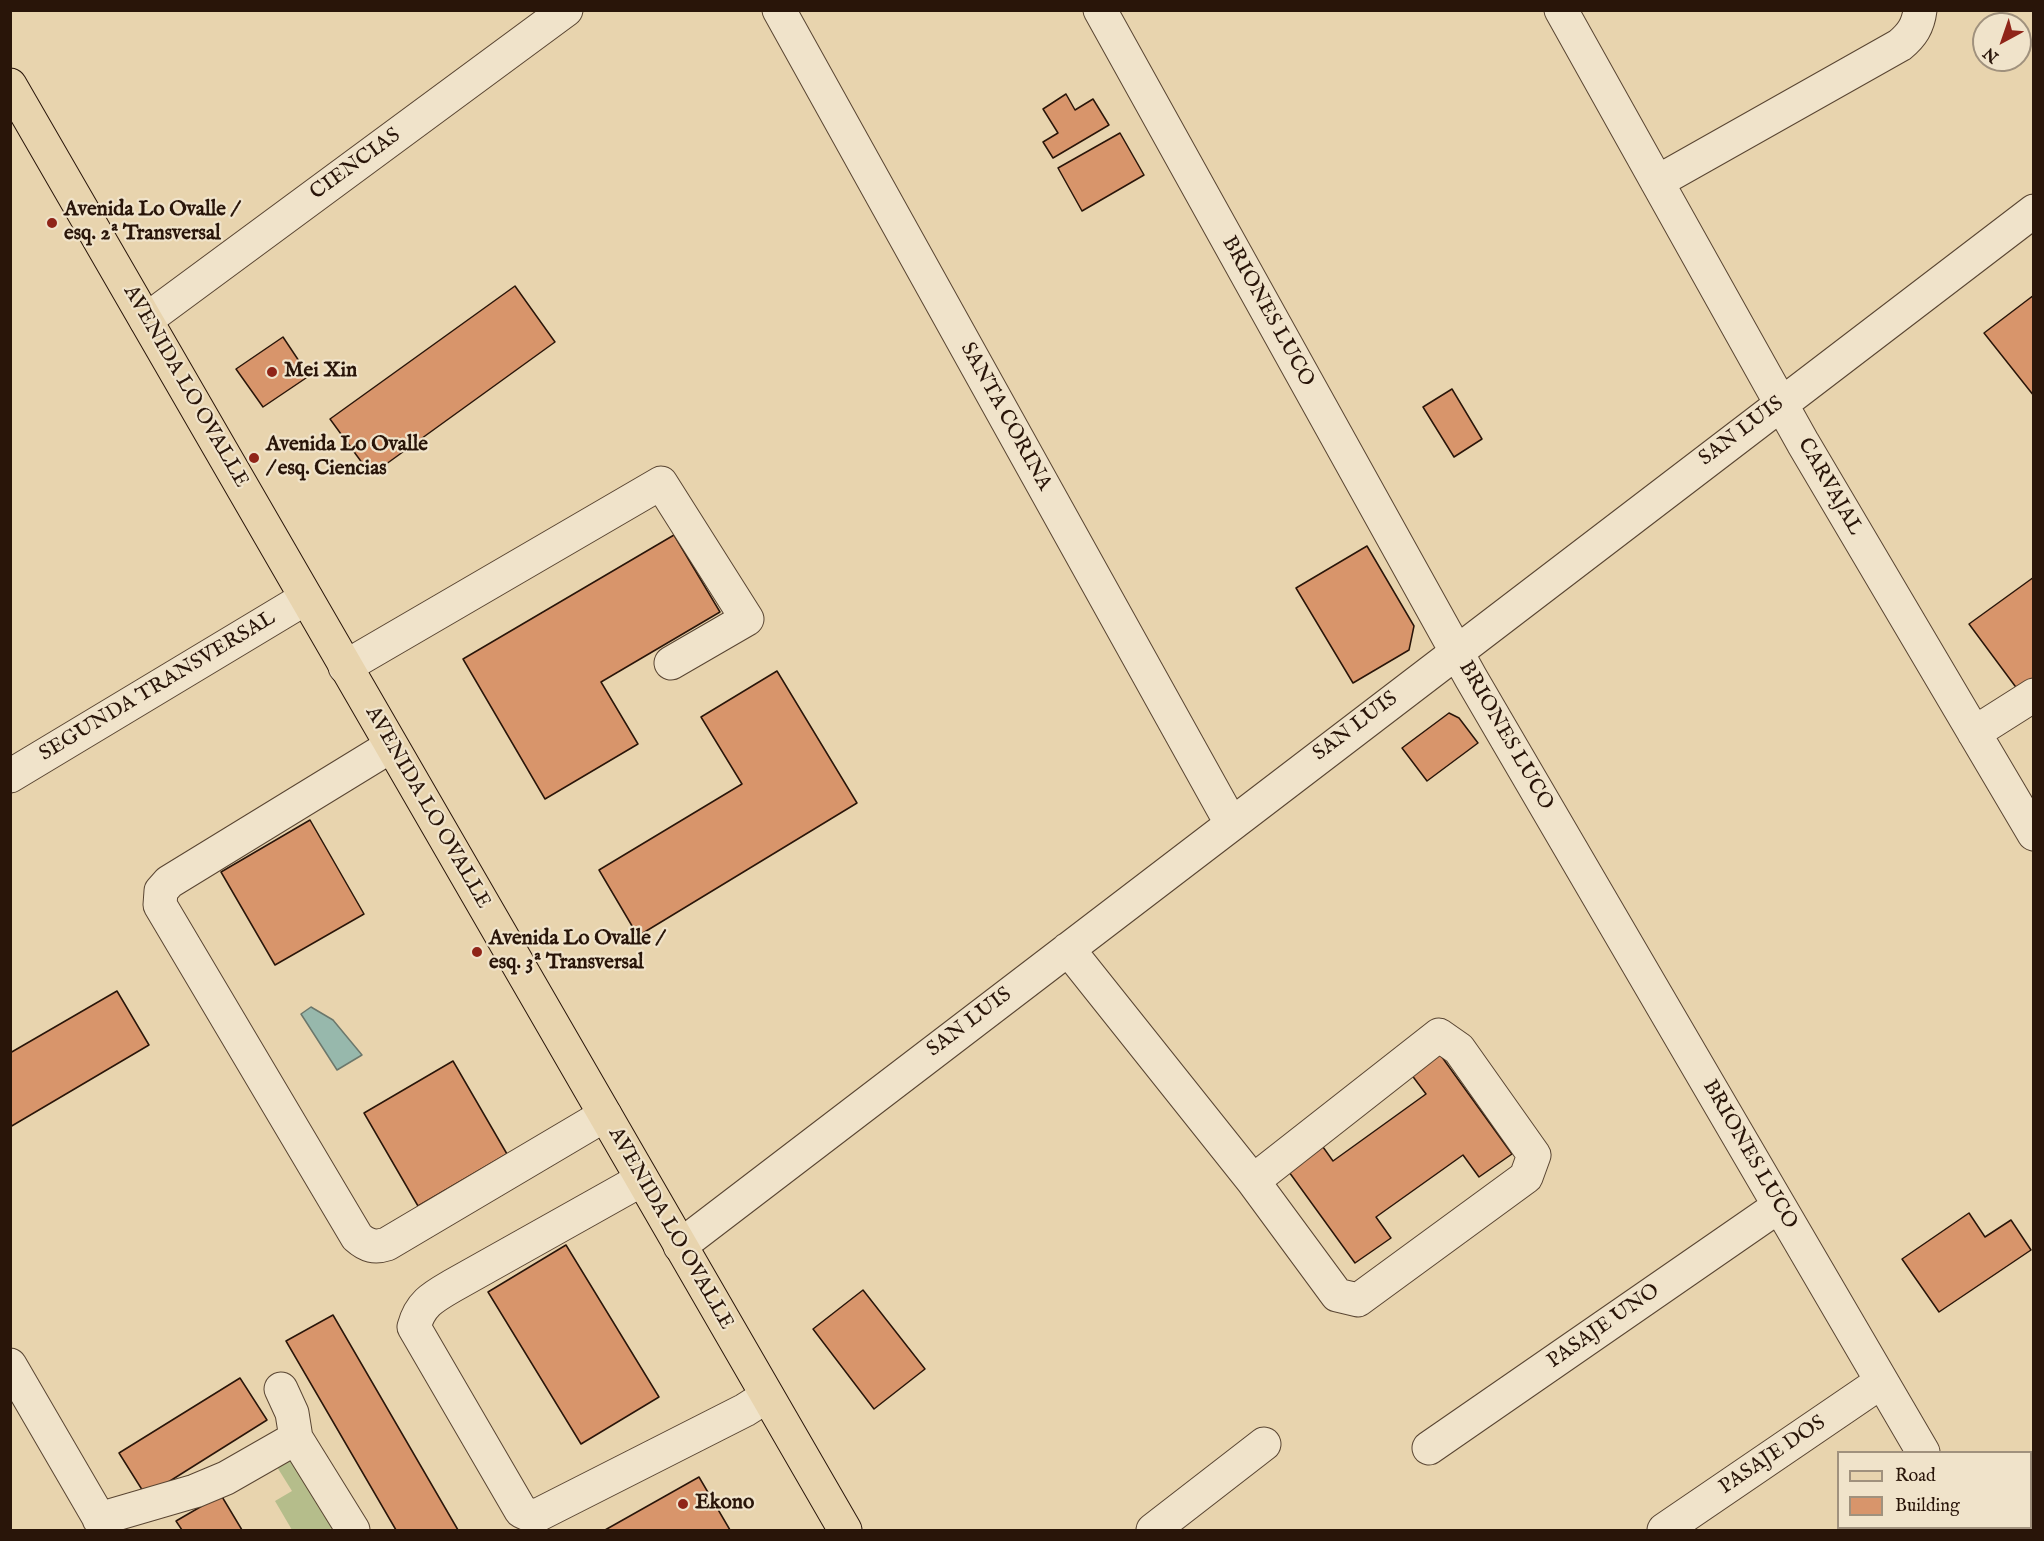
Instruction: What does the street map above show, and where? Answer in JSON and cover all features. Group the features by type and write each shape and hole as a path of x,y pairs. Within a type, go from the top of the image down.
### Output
{"main road":[{"name":"AVENIDA LO OVALLE","path":"10,85 845,1530"}],"street":[{"name":"CIENCIAS","path":"146,320 566,10"},
{"name":"SANTA CORINA","path":"779,10 1231,823"},
{"name":"BRIONES LUCO","path":"1100,10 1455,651 1922,1451"},
{"name":"CARVAJAL","path":"1561,10 1782,402 1974,733 2030,819"},
{"path":"1657,182 1900,45 1911,36 1918,24 1920,10"},
{"name":"SAN LUIS","path":"680,1246 1455,651 2034,211"},
{"path":"345,667 661,483 747,619 671,663"},
{"name":"SEGUNDA TRANSVERSAL","path":"10,776 306,598"},
{"path":"1974,733 2034,695"},
{"path":"391,746 170,882 161,891 160,905 357,1237 363,1243 371,1246 387,1244 605,1115"},
{"path":"1068,949 1253,1181 1337,1295 1358,1300 1526,1177 1534,1155 1459,1049 1439,1035 1253,1181"},
{"path":"641,1180 426,1301 418,1313 414,1327 521,1511 534,1517 767,1396"},
{"name":"PASAJE UNO","path":"1429,1448 1779,1206"},
{"path":"10,1365 103,1525 226,1478 296,1438"},
{"name":"PASAJE DOS","path":"1664,1530 1881,1382"},
{"path":"281,1389 292,1413 296,1438 353,1530"},
{"path":"1154,1530 1264,1444"}],"green space":[{"path":"295,1457 336,1526 328,1530 292,1530 275,1501 292,1491 277,1467"}],"water":[{"path":"311,1007 333,1020 362,1055 337,1070 301,1014"}],"building":[{"path":"1066,94 1075,110 1093,99 1109,125 1053,158 1043,142 1058,133 1043,109"},
{"path":"1120,133 1144,175 1082,211 1058,168"},
{"path":"515,286 555,342 371,475 330,419"},
{"path":"2034,295 2034,396 1984,333"},
{"name":"Mei Xin","path":"283,337 309,376 263,407 236,369"},
{"path":"1452,389 1482,439 1454,457 1423,407"},
{"path":"674,535 720,612 601,682 638,744 545,799 463,659"},
{"path":"1367,546 1414,626 1409,650 1353,683 1296,588"},
{"path":"2034,577 2034,679 2018,690 1969,624"},
{"path":"777,671 857,803 638,936 599,870 742,784 701,717"},
{"path":"1449,713 1459,718 1478,743 1427,781 1402,748"},
{"path":"310,820 364,914 275,965 221,872"},
{"path":"117,991 149,1045 10,1127 10,1053"},
{"path":"1439,1053 1512,1154 1479,1177 1463,1155 1376,1217 1391,1238 1355,1263 1284,1165 1318,1140 1333,1161 1426,1094 1411,1074"},
{"path":"453,1061 507,1154 418,1206 364,1113"},
{"path":"1969,1213 1985,1237 2011,1220 2031,1250 1939,1312 1902,1259"},
{"path":"566,1245 659,1397 581,1444 488,1292"},
{"path":"863,1290 925,1369 874,1409 813,1329"},
{"path":"333,1315 458,1530 396,1530 286,1341"},
{"path":"240,1378 267,1420 146,1496 119,1453"},
{"name":"Ekono","path":"699,1477 730,1530 605,1530"},
{"path":"221,1495 242,1530 182,1530 176,1521"}],"place":[{"name":"Avenida Lo Ovalle / esq. 2ª Transversal","path":"52,223"},
{"name":"Mei Xin","path":"272,372"},
{"name":"Avenida Lo Ovalle / esq. Ciencias","path":"254,458"},
{"name":"Avenida Lo Ovalle / esq. 3ª Transversal","path":"477,952"},
{"name":"Ekono","path":"683,1504"}]}
